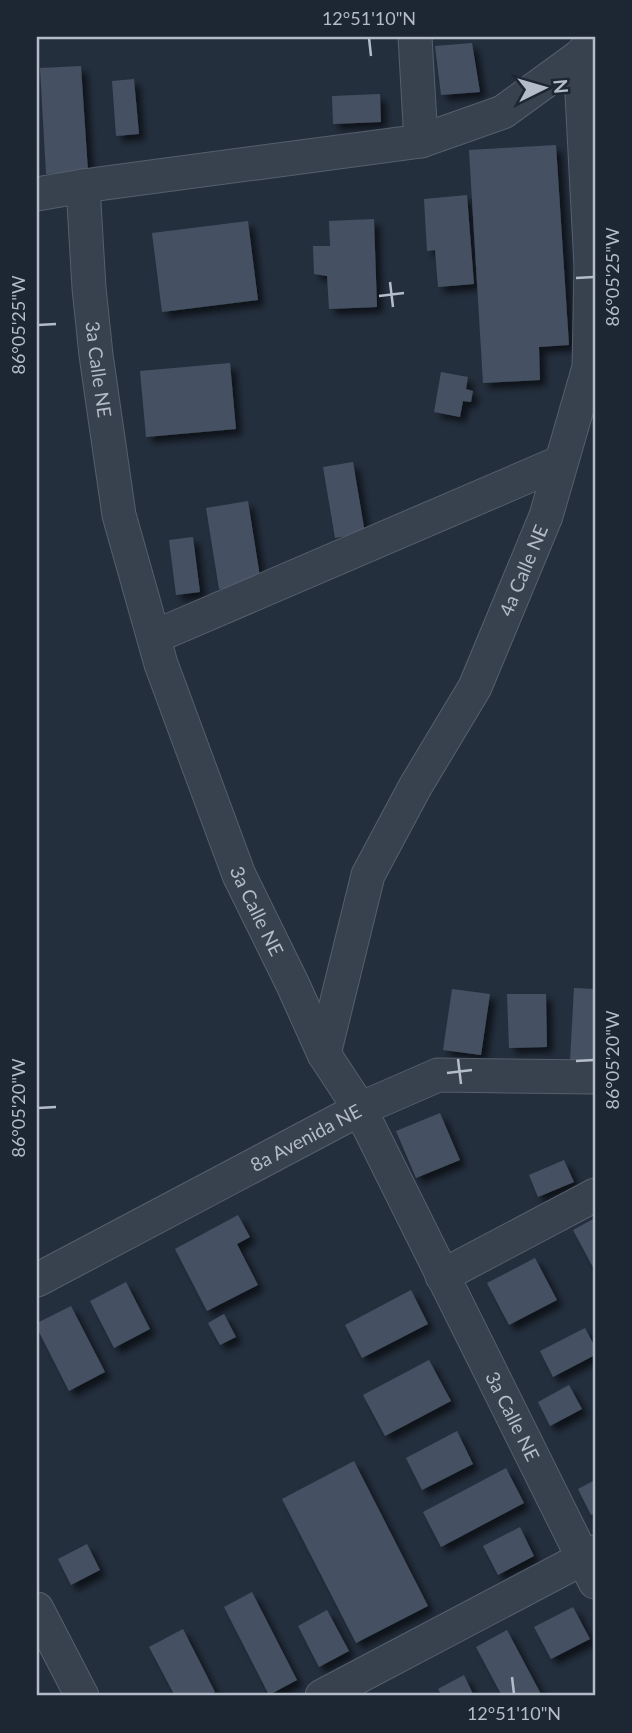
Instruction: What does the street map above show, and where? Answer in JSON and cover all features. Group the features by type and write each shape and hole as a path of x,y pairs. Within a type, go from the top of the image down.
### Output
{"street":[{"path":"415,37 421,141"},
{"path":"37,194 421,141 503,112 588,48"},
{"name":"4a Calle NE","path":"324,1054 368,875 415,787 475,687 546,516 589,367 591,266 588,48"},
{"name":"3a Calle NE","path":"83,186 96,355 119,515 161,664 239,875 324,1054 359,1110 591,1564"},
{"path":"154,637 561,462"},
{"name":"8a Avenida NE","path":"37,1280 359,1110 438,1075 595,1077"},
{"path":"442,1276 595,1195"},
{"path":"322,1696 591,1564"},
{"path":"37,1609 82,1696"}],"building":[{"path":"472,43 480,92 441,95 435,46"},
{"path":"81,66 88,171 46,174 40,68"},
{"path":"134,79 139,134 116,136 112,81"},
{"path":"380,94 381,122 333,124 332,96"},
{"path":"556,145 569,345 539,347 540,380 483,383 469,150"},
{"path":"467,195 474,284 438,287 435,250 427,251 424,199"},
{"path":"374,219 377,307 329,309 327,276 314,274 313,246 330,246 329,221"},
{"path":"248,221 258,300 162,312 152,233"},
{"path":"230,363 236,429 146,437 140,371"},
{"path":"441,372 468,377 466,389 473,391 471,402 463,401 460,417 434,412"},
{"path":"353,462 365,533 335,538 323,467"},
{"path":"248,501 261,583 219,589 206,508"},
{"path":"193,537 200,592 176,595 169,540"},
{"path":"574,988 595,989 595,1063 570,1061"},
{"path":"452,989 490,994 481,1055 443,1050"},
{"path":"507,994 546,994 547,1047 509,1048"},
{"path":"440,1113 460,1160 416,1178 396,1131"},
{"path":"564,1160 574,1182 538,1197 529,1175"},
{"path":"238,1215 250,1237 237,1244 258,1285 207,1311 175,1249"},
{"path":"595,1218 595,1271 573,1230"},
{"path":"535,1258 557,1300 509,1325 487,1283"},
{"path":"126,1282 150,1329 114,1348 90,1301"},
{"path":"411,1290 428,1324 362,1358 345,1325"},
{"path":"71,1306 105,1372 69,1391 37,1328 37,1323"},
{"path":"224,1314 236,1337 220,1345 208,1323"},
{"path":"585,1328 595,1347 595,1355 553,1377 540,1351"},
{"path":"429,1360 451,1401 385,1436 363,1395"},
{"path":"569,1385 582,1409 550,1426 538,1402"},
{"path":"457,1431 473,1464 422,1490 406,1458"},
{"path":"354,1461 428,1606 356,1643 282,1499"},
{"path":"506,1468 524,1503 441,1547 423,1512"},
{"path":"595,1480 595,1513 591,1515 578,1489"},
{"path":"520,1527 534,1556 498,1575 483,1546"},
{"path":"87,1544 100,1570 71,1585 58,1559"},
{"path":"252,1592 297,1680 269,1695 224,1607"},
{"path":"573,1607 590,1639 551,1659 534,1627"},
{"path":"327,1610 349,1651 319,1667 298,1626"},
{"path":"183,1629 215,1692 207,1696 175,1696 149,1647"},
{"path":"507,1630 542,1696 502,1696 476,1647"},
{"path":"464,1675 474,1696 442,1696 438,1689"}]}
